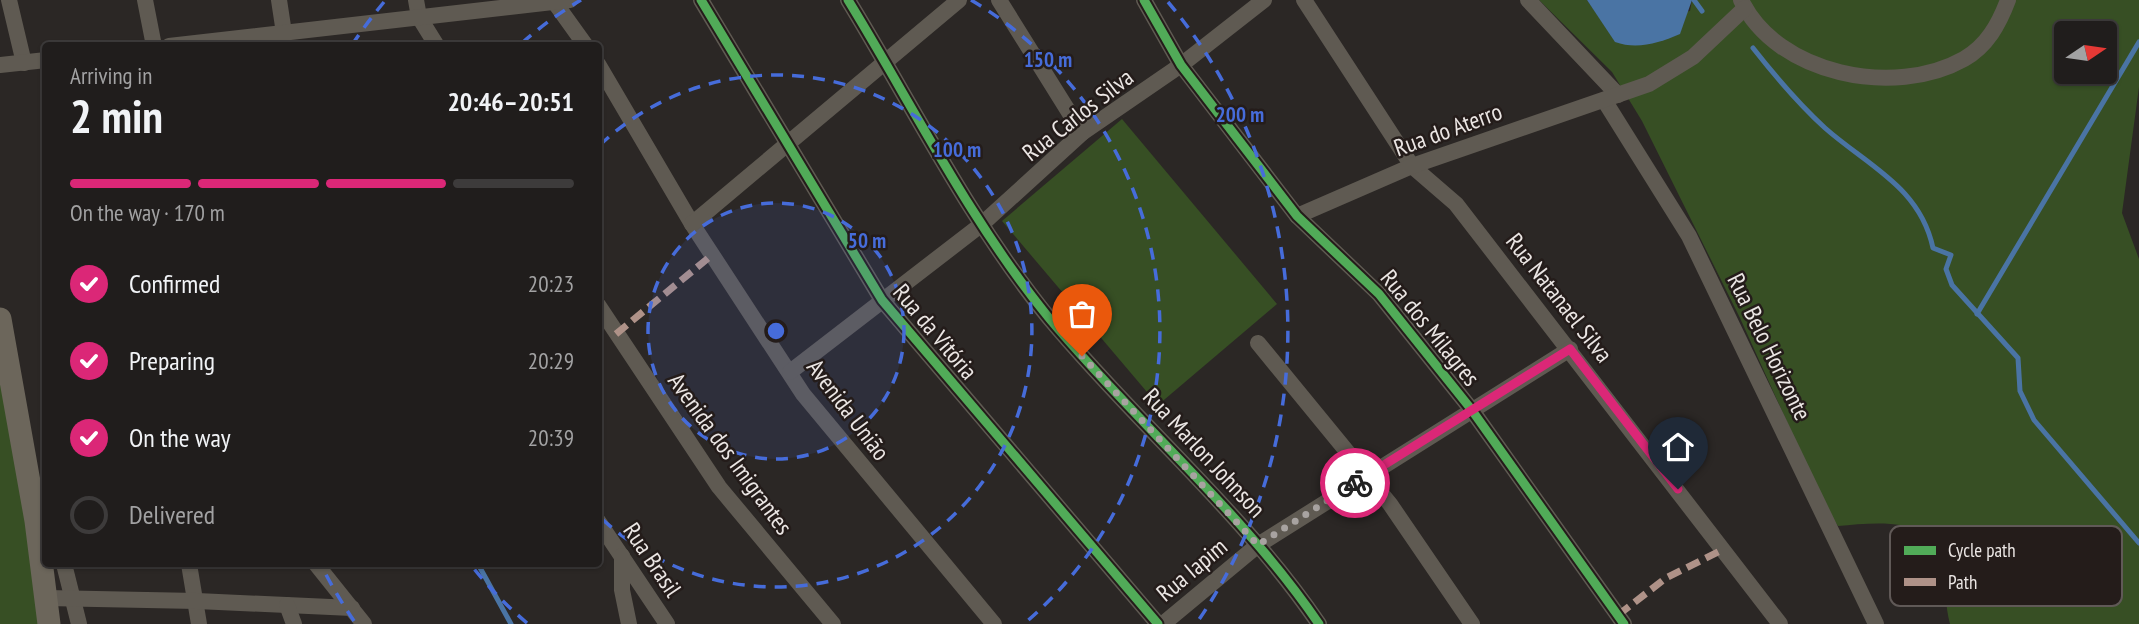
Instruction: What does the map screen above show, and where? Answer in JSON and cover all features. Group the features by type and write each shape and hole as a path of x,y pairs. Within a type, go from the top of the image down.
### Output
{"street":[{"path":"9,0 24,63"},
{"path":"145,0 153,42"},
{"path":"279,0 284,33"},
{"path":"416,0 419,17 435,42"},
{"name":"Rua da Vitória","path":"701,0 882,300 1161,624"},
{"name":"Rua Marlon Johnson","path":"848,0 982,224 1048,317 1258,545 1319,624"},
{"path":"692,224 790,145 959,0"},
{"path":"999,0 1082,134"},
{"name":"Rua dos Milagres","path":"1144,0 1181,65 1297,216 1379,294 1471,409 1616,621"},
{"name":"Rua Carlos Silva","path":"790,372 982,224 1082,134 1181,65 1264,0"},
{"name":"Rua Natanael Silva","path":"1304,0 1412,166 1456,204 1780,624"},
{"name":"Rua Belo Horizonte","path":"1528,0 1611,97 1689,236 1876,624"},
{"path":"1743,4 1770,37 1794,55 1830,71 1880,76 1922,73 1965,58 1984,43 2000,23 2008,0"},
{"path":"216,42 559,1 584,42"},
{"name":"Rua do Aterro","path":"1297,216 1412,166 1649,84 1693,57 1743,4"},
{"path":"0,65 42,61"},
{"name":"Avenida União","path":"602,71 692,224 803,394 994,624"},
{"name":"Avenida dos Imigrantes","path":"602,311 719,487 833,624"},
{"path":"0,319 23,446 49,624"},
{"path":"1258,343 1367,475 1472,624"},
{"name":"Rua Iapim","path":"1161,624 1258,545 1570,349"},
{"path":"23,446 42,492"},
{"name":"Rua Brasil","path":"602,527 667,624"},
{"path":"622,556 622,590 629,624"},
{"path":"65,567 79,624"},
{"path":"190,567 200,624"},
{"path":"318,567 364,624"},
{"path":"46,598 352,608"},
{"path":"286,605 294,624"}],"green space":[{"path":"1539,0 1587,0 1602,21 1690,11 1692,0 2139,0 2139,87 2122,213 2139,259 2139,624 1950,624 1946,606 2122,606 2122,526 1838,526 1825,506 1740,318 1642,121 1612,72"},
{"path":"1122,119 1277,304 1158,405 1002,221"},
{"path":"0,373 43,624 0,624"}],"water":[{"path":"1587,0 1692,0 1680,34 1656,43 1631,45 1615,42"}],"waterway":[{"path":"1694,0 1702,11"},
{"path":"1977,314 2139,42"},
{"path":"1753,48 1815,119 1890,179 1917,209 1933,248 1951,255 1946,269 1952,285 2018,358 2020,391 2034,420 2139,543"},
{"path":"480,567 511,624"}],"marked path":[{"path":"616,334 712,255"},
{"path":"1618,615 1666,578 1724,549"}],"cycle path":[{"path":"701,0 882,300 1158,624"},
{"path":"848,0 968,203 1020,281 1082,357 1257,543 1319,624"},
{"path":"1144,0 1181,65 1297,216 1379,294 1471,409 1624,624"}],"way so far":[{"path":"1082,356 1258,545 1355,483"}],"route":[{"path":"1355,483 1570,349 1678,489"}]}
